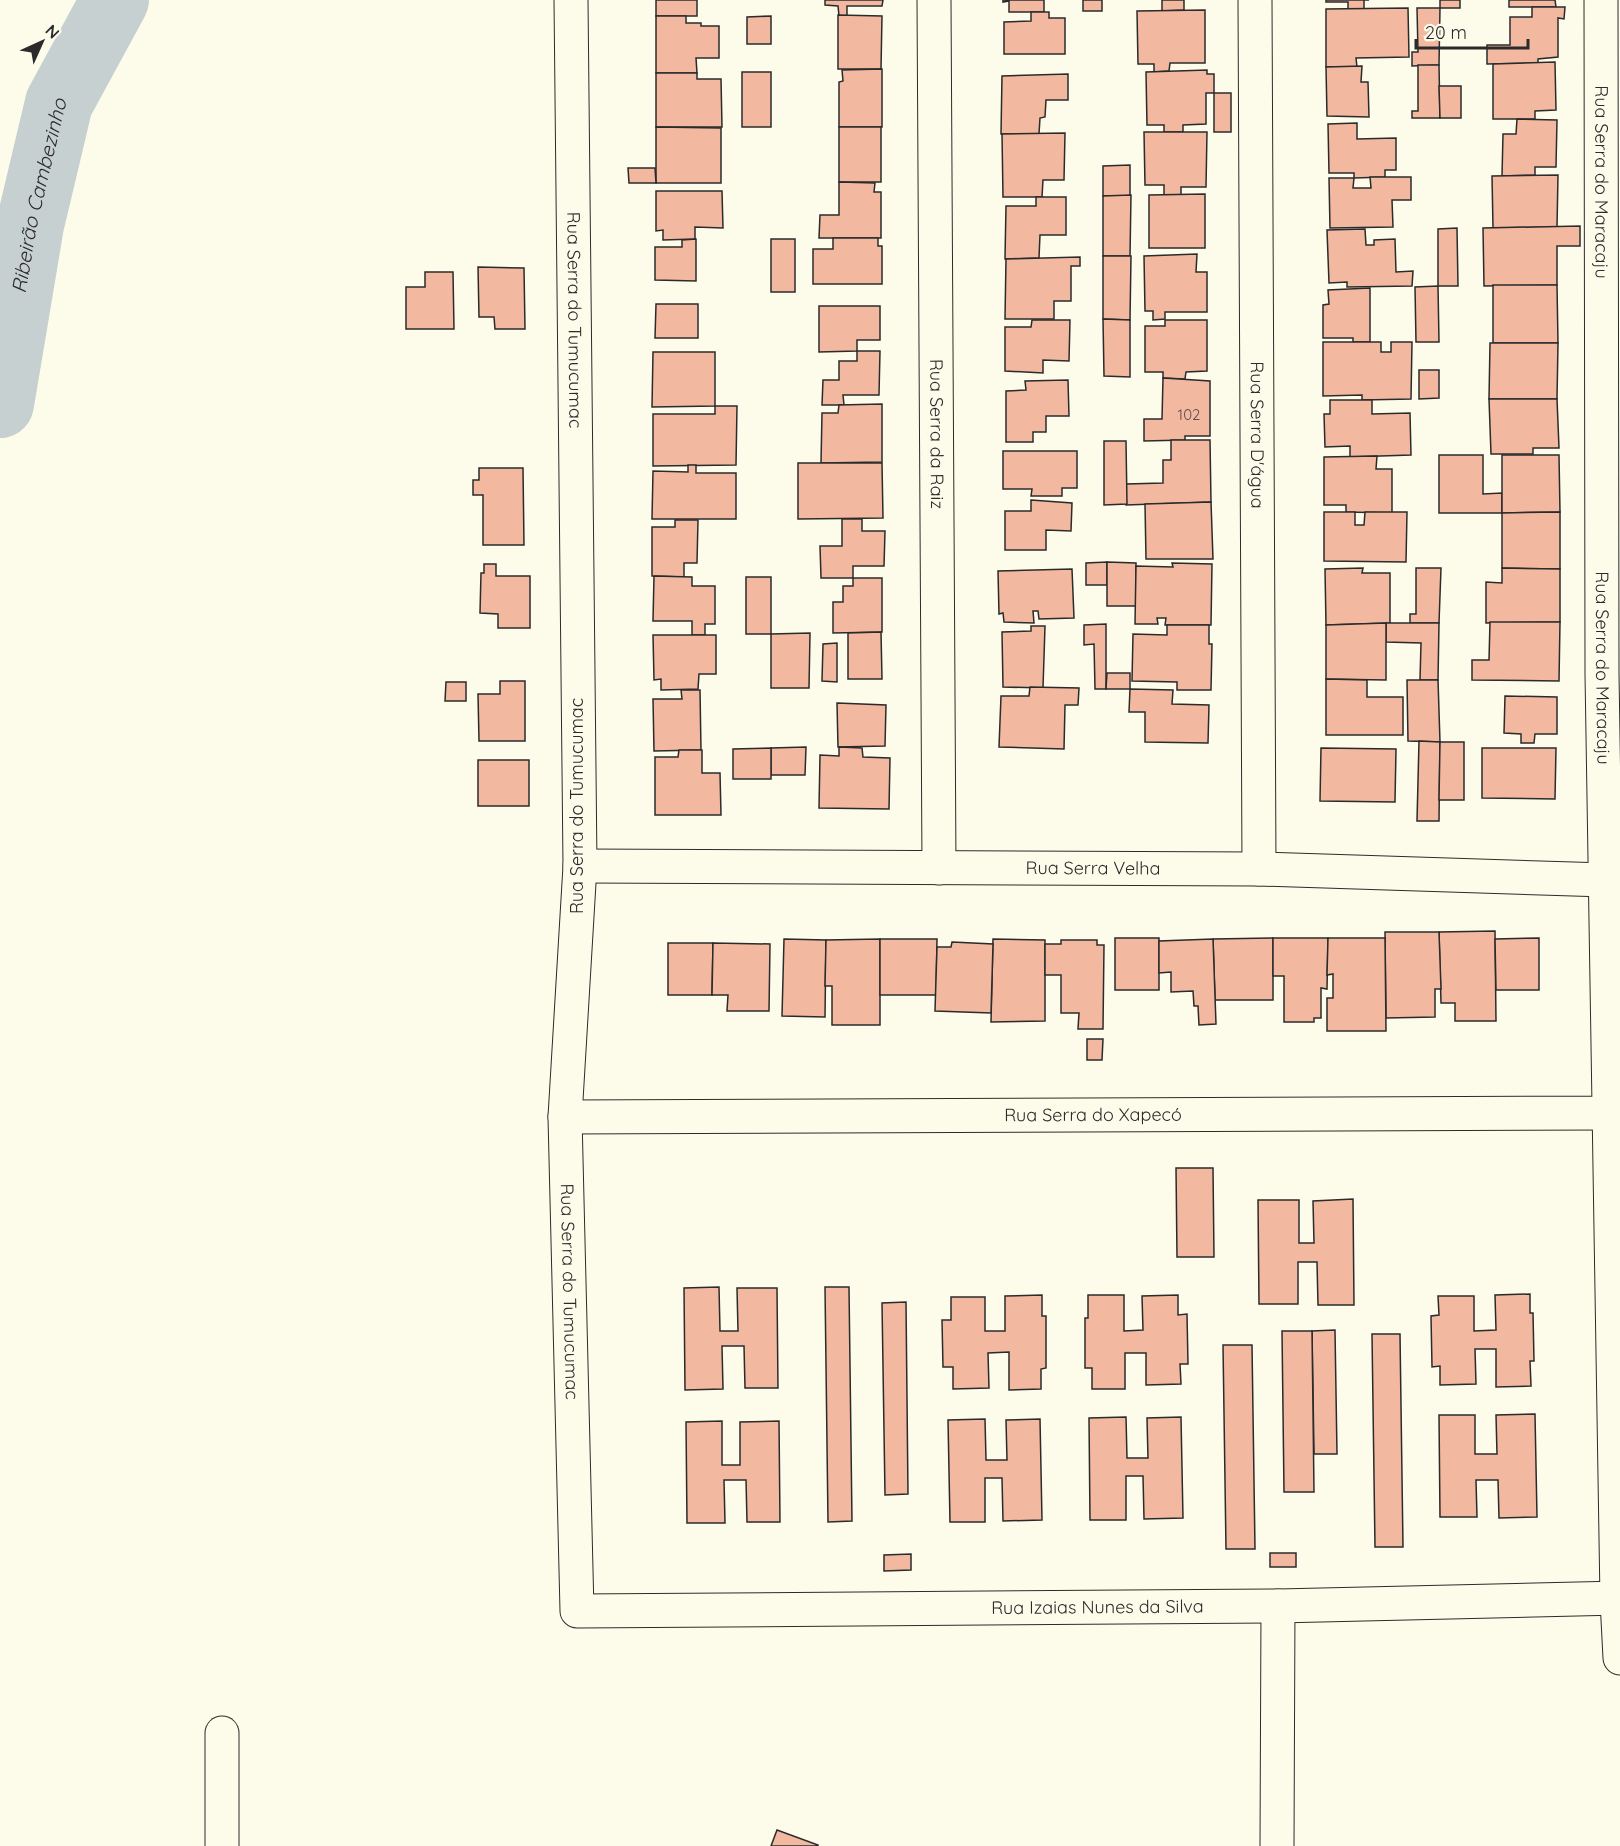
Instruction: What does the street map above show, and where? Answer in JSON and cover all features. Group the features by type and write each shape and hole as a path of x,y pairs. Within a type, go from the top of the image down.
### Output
{"street":[{"name":"Rua Serra do Tumucumac","path":"571,0 580,866 565,1117 577,1611"},
{"name":"Rua Serra da Raiz","path":"934,0 939,868"},
{"name":"Rua Serra D'água","path":"1255,0 1259,869"},
{"name":"Rua Serra do Maracaju","path":"1601,0 1611,670 1606,880 1615,1111 1620,1658"},
{"name":"Rua Serra Velha","path":"580,866 1259,869 1606,880"},
{"name":"Rua Serra do Xapecó","path":"565,1117 1615,1111"},
{"name":"Rua Izaias Nunes da Silva","path":"577,1611 1278,1606 1618,1599"},
{"path":"1277,1846 1278,1606"},
{"path":"222,1733 222,1846"}],"building":[{"path":"656,0 697,0 697,16 656,16"},
{"path":"825,0 883,0 882,6 847,6 847,16 839,16 838,6 825,5"},
{"path":"1003,0 1044,0 1044,12 1009,12 1009,1 1003,2"},
{"path":"1083,0 1102,0 1102,11 1083,11"},
{"path":"1162,0 1184,0 1184,10 1162,11"},
{"path":"1326,0 1364,0 1364,9 1348,9 1348,2 1326,2"},
{"path":"1440,0 1460,0 1460,8 1440,8"},
{"path":"1509,0 1555,0 1556,7 1509,7"},
{"path":"1532,7 1565,7 1564,19 1558,18 1558,57 1538,59 1538,63 1487,64 1487,45 1510,45 1510,17 1532,17"},
{"path":"1408,8 1409,57 1356,58 1357,67 1326,67 1326,9"},
{"path":"1417,8 1440,8 1439,65 1412,66 1412,52 1418,52"},
{"path":"1205,10 1205,63 1170,63 1169,71 1154,72 1154,64 1138,64 1137,11"},
{"path":"1031,12 1049,12 1049,18 1065,18 1065,54 1004,54 1004,22 1031,21"},
{"path":"838,15 882,16 881,69 838,69"},
{"path":"656,16 686,16 686,23 719,26 719,58 696,58 697,73 656,73"},
{"path":"771,16 771,44 747,44 747,17"},
{"path":"1555,62 1556,110 1535,111 1535,119 1493,119 1493,64"},
{"path":"1418,65 1439,65 1440,118 1412,118 1412,111 1418,111"},
{"path":"1362,66 1361,82 1368,82 1369,117 1327,116 1326,67"},
{"path":"882,69 882,127 839,127 839,82 843,81 842,70"},
{"path":"1207,70 1207,74 1214,74 1214,93 1206,93 1206,124 1183,125 1183,132 1164,132 1164,125 1147,125 1146,72"},
{"path":"742,72 771,72 771,127 742,127"},
{"path":"656,73 697,73 697,79 721,79 722,127 656,127"},
{"path":"1068,74 1068,100 1046,100 1045,117 1040,118 1039,134 1001,134 1002,76"},
{"path":"1439,86 1461,86 1461,118 1440,118"},
{"path":"1214,93 1231,93 1231,132 1214,132"},
{"path":"1517,119 1557,120 1556,167 1535,167 1535,175 1502,176 1503,134 1516,134"},
{"path":"1357,123 1357,139 1396,138 1396,170 1385,170 1385,177 1354,178 1354,173 1329,173 1328,124"},
{"path":"656,127 721,128 721,183 656,183"},
{"path":"839,127 881,127 881,182 839,182"},
{"path":"1144,132 1207,132 1206,187 1181,187 1181,195 1164,195 1164,185 1145,185"},
{"path":"1065,133 1064,180 1043,180 1042,197 1003,197 1002,134"},
{"path":"1130,165 1130,196 1103,196 1103,166"},
{"path":"628,168 655,168 656,183 629,183"},
{"path":"1558,175 1557,227 1493,228 1492,176"},
{"path":"1370,177 1411,177 1411,200 1392,200 1393,227 1330,228 1329,178 1354,178 1353,188 1371,188"},
{"path":"839,182 875,183 874,192 881,192 881,238 819,238 820,215 839,215"},
{"path":"656,191 722,191 723,228 695,227 695,239 663,240 663,230 656,231"},
{"path":"1205,194 1205,248 1149,248 1149,195"},
{"path":"1131,195 1130,256 1103,256 1103,196"},
{"path":"1036,197 1066,197 1066,235 1040,235 1039,258 1005,259 1006,206 1036,206"},
{"path":"1580,226 1580,246 1557,246 1557,285 1484,286 1483,228"},
{"path":"1457,228 1458,286 1438,286 1438,229"},
{"path":"1365,229 1366,245 1374,245 1374,240 1395,239 1396,272 1413,271 1412,286 1347,287 1347,282 1329,283 1327,230"},
{"path":"833,238 878,238 878,246 882,246 882,284 813,284 813,249 833,249"},
{"path":"696,239 696,281 655,280 655,247 682,247 682,240"},
{"path":"771,239 795,239 795,292 771,292"},
{"path":"1197,254 1196,272 1207,272 1207,312 1165,312 1165,319 1153,320 1153,311 1145,311 1144,256"},
{"path":"1103,256 1131,256 1130,320 1103,319"},
{"path":"1080,257 1080,266 1071,266 1071,301 1054,301 1054,319 1005,319 1006,259"},
{"path":"478,267 524,268 525,329 495,329 494,317 479,317"},
{"path":"425,272 453,272 454,329 406,329 406,287 425,287"},
{"path":"1493,285 1557,285 1558,343 1493,343"},
{"path":"1438,286 1439,342 1416,342 1415,287"},
{"path":"1370,288 1370,342 1353,342 1353,338 1323,338 1323,305 1329,304 1328,290"},
{"path":"656,304 698,304 698,338 655,338"},
{"path":"819,306 880,306 880,340 857,340 857,351 819,352"},
{"path":"1103,319 1130,320 1130,377 1104,376"},
{"path":"1032,320 1070,320 1069,361 1043,360 1043,373 1005,371 1005,327 1031,327"},
{"path":"1165,320 1207,320 1207,371 1186,372 1185,379 1163,378 1163,372 1145,372 1145,326 1165,326"},
{"path":"1323,342 1381,342 1381,352 1391,352 1391,342 1412,342 1411,399 1362,400 1362,395 1323,396"},
{"path":"1490,343 1558,343 1557,399 1489,399"},
{"path":"857,351 880,351 879,395 843,395 844,405 822,405 823,380 839,380 839,361 857,361"},
{"path":"653,352 715,352 715,406 652,407"},
{"path":"1419,370 1439,370 1439,398 1419,399"},
{"path":"1163,378 1210,381 1210,436 1185,436 1185,440 1144,441 1144,419 1162,419"},
{"path":"1068,380 1069,416 1046,416 1046,432 1033,432 1033,442 1006,442 1006,391 1026,390 1025,381"},
{"path":"1489,399 1557,399 1559,448 1533,448 1533,454 1491,454"},
{"path":"1330,400 1372,400 1372,414 1410,413 1411,455 1350,457 1350,446 1325,447 1324,414 1330,414"},
{"path":"882,404 882,462 821,463 822,413 838,413 839,405"},
{"path":"715,406 737,406 736,465 653,466 653,414 715,414"},
{"path":"1171,440 1210,440 1211,502 1126,505 1126,484 1163,483 1163,460 1171,460"},
{"path":"1104,441 1126,441 1127,504 1104,505"},
{"path":"1003,451 1077,451 1077,488 1062,488 1062,496 1031,496 1032,489 1003,489"},
{"path":"1439,455 1483,455 1483,494 1502,493 1502,513 1439,513"},
{"path":"1502,455 1559,455 1560,512 1502,513"},
{"path":"1377,456 1376,469 1392,469 1392,513 1346,512 1346,505 1324,505 1324,457"},
{"path":"798,463 882,463 883,518 798,519"},
{"path":"688,465 696,465 696,473 736,473 736,519 652,519 653,471 688,472"},
{"path":"479,468 523,468 524,545 483,545 483,495 473,495 473,480 479,480"},
{"path":"1031,500 1072,503 1071,531 1046,530 1046,550 1005,550 1005,511 1031,511"},
{"path":"1211,502 1213,559 1146,559 1145,504"},
{"path":"1324,512 1355,512 1355,525 1364,525 1365,512 1407,512 1406,562 1324,561"},
{"path":"1560,512 1560,569 1502,568 1502,513"},
{"path":"842,519 862,519 862,531 885,531 884,566 853,566 853,578 821,578 820,546 842,546"},
{"path":"675,520 698,520 697,563 684,563 684,577 652,576 652,527 675,527"},
{"path":"1107,562 1107,585 1086,585 1086,563"},
{"path":"1107,562 1136,563 1136,606 1107,606"},
{"path":"1172,563 1212,564 1211,625 1165,625 1166,618 1157,618 1158,624 1135,624 1136,566 1173,567"},
{"path":"484,564 496,564 496,576 530,576 530,628 498,628 498,614 480,613 481,573 484,573"},
{"path":"1363,568 1362,573 1390,573 1390,623 1326,625 1325,569"},
{"path":"1416,568 1441,568 1439,623 1410,623 1410,614 1416,614"},
{"path":"1502,568 1560,569 1560,622 1486,623 1486,582 1502,583"},
{"path":"1072,569 1074,618 1039,619 1038,611 1033,611 1034,623 1004,622 1003,613 999,614 998,571"},
{"path":"654,576 692,577 692,586 715,586 715,624 705,624 705,635 692,635 692,621 653,621"},
{"path":"746,577 771,577 771,634 746,634"},
{"path":"853,578 882,578 882,632 833,633 833,602 843,602 843,586 853,586"},
{"path":"1490,622 1560,622 1559,681 1472,680 1472,660 1489,660"},
{"path":"1386,623 1439,623 1438,680 1420,680 1421,643 1386,642"},
{"path":"1386,623 1386,680 1326,679 1326,625"},
{"path":"1106,624 1106,689 1095,689 1094,644 1084,645 1084,625"},
{"path":"1167,625 1209,625 1209,644 1212,644 1211,690 1177,690 1177,682 1132,681 1133,634 1167,635"},
{"path":"1031,626 1045,626 1043,688 1003,687 1002,632 1031,631"},
{"path":"881,632 882,679 848,679 848,633"},
{"path":"810,633 809,688 771,688 771,634"},
{"path":"653,635 716,635 716,674 699,674 698,689 661,690 661,679 654,680"},
{"path":"837,643 837,682 822,681 823,644"},
{"path":"1107,673 1130,673 1130,689 1106,689"},
{"path":"1326,679 1367,680 1367,697 1403,697 1403,735 1326,735"},
{"path":"1407,680 1438,680 1440,742 1408,741"},
{"path":"500,681 525,681 525,741 479,741 478,694 500,694"},
{"path":"446,682 466,682 466,701 445,701"},
{"path":"1030,687 1079,688 1078,705 1065,705 1064,749 999,747 1001,696 1029,696"},
{"path":"1130,689 1173,690 1172,704 1209,705 1208,743 1145,742 1145,712 1129,712"},
{"path":"681,690 700,690 701,750 654,751 653,699 682,699"},
{"path":"1505,696 1557,697 1557,734 1535,734 1534,743 1521,743 1521,734 1504,733"},
{"path":"837,703 886,705 885,746 838,747"},
{"path":"1419,741 1440,742 1439,821 1417,821"},
{"path":"1440,742 1464,742 1464,800 1439,800"},
{"path":"806,747 805,775 771,775 771,748"},
{"path":"839,747 862,748 863,757 890,758 889,809 819,808 820,755 839,756"},
{"path":"771,748 771,779 733,779 733,749"},
{"path":"1321,748 1396,749 1395,802 1320,801"},
{"path":"1482,748 1556,748 1555,799 1482,798"},
{"path":"679,750 702,750 702,773 720,773 721,815 655,815 655,757 678,757"},
{"path":"478,760 529,760 529,806 478,806"},
{"path":"1495,931 1496,1021 1455,1021 1455,1003 1441,1003 1439,932"},
{"path":"1385,932 1439,932 1441,989 1435,989 1435,1017 1386,1018"},
{"path":"1115,938 1159,938 1159,990 1115,990"},
{"path":"1273,938 1273,1000 1215,1000 1213,939"},
{"path":"1273,938 1328,938 1327,989 1321,988 1321,1018 1314,1018 1314,1022 1284,1022 1284,976 1273,976"},
{"path":"1328,938 1385,938 1386,1031 1327,1031 1327,998 1333,998 1333,974 1327,975"},
{"path":"1539,938 1539,990 1496,990 1495,939"},
{"path":"784,939 826,940 825,1017 782,1016"},
{"path":"880,939 880,1025 832,1025 832,986 825,986 826,940"},
{"path":"880,939 937,939 936,995 880,995"},
{"path":"993,939 1045,940 1045,1021 991,1022"},
{"path":"1213,939 1216,1024 1199,1025 1198,1006 1194,1006 1193,991 1171,992 1171,972 1159,973 1159,941"},
{"path":"1061,940 1097,940 1097,945 1104,945 1103,1029 1078,1029 1079,1013 1061,1013 1061,975 1045,975 1045,944 1061,944"},
{"path":"952,942 993,944 991,1013 935,1011 937,947 951,947"},
{"path":"668,943 713,943 712,995 668,995"},
{"path":"713,943 770,944 769,1011 727,1011 728,995 712,995"},
{"path":"1087,1039 1103,1039 1102,1060 1087,1060"},
{"path":"1176,1168 1213,1168 1214,1257 1177,1257"},
{"path":"1353,1199 1354,1305 1318,1305 1317,1262 1298,1262 1298,1304 1259,1304 1258,1200 1299,1200 1299,1243 1314,1243 1313,1201"},
{"path":"719,1287 720,1331 738,1331 737,1288 777,1288 778,1388 745,1388 744,1346 722,1346 723,1389 685,1390 684,1288"},
{"path":"825,1287 849,1287 852,1521 828,1522"},
{"path":"1530,1294 1530,1313 1533,1313 1534,1361 1530,1361 1531,1386 1496,1387 1496,1349 1475,1349 1476,1384 1440,1385 1440,1366 1432,1367 1431,1316 1439,1315 1438,1296 1474,1296 1474,1331 1496,1330 1495,1295"},
{"path":"1042,1295 1042,1316 1046,1316 1046,1368 1041,1369 1041,1389 1009,1390 1009,1352 988,1353 989,1388 953,1389 953,1367 943,1367 942,1320 951,1320 951,1297 985,1297 985,1331 1005,1331 1005,1296"},
{"path":"1088,1295 1124,1295 1124,1331 1143,1330 1142,1296 1178,1295 1178,1315 1187,1314 1188,1364 1180,1364 1181,1384 1146,1385 1146,1353 1125,1353 1125,1389 1092,1389 1092,1368 1085,1368 1085,1318 1088,1318"},
{"path":"906,1302 908,1494 885,1495 882,1303"},
{"path":"1335,1330 1337,1454 1314,1454 1312,1331"},
{"path":"1282,1331 1312,1331 1314,1492 1284,1492"},
{"path":"1372,1334 1400,1334 1403,1547 1375,1547"},
{"path":"1223,1345 1252,1345 1255,1549 1226,1549"},
{"path":"1535,1414 1537,1517 1499,1518 1498,1480 1476,1480 1477,1517 1440,1517 1439,1415 1475,1415 1475,1454 1497,1454 1496,1415"},
{"path":"1126,1417 1127,1458 1148,1458 1147,1418 1181,1417 1183,1518 1144,1519 1143,1476 1126,1476 1126,1520 1090,1520 1089,1418"},
{"path":"985,1419 986,1460 1007,1460 1006,1420 1040,1419 1042,1520 1003,1521 1002,1478 985,1478 985,1522 950,1522 948,1420"},
{"path":"722,1421 722,1465 740,1465 740,1422 779,1421 780,1522 747,1522 746,1480 724,1480 725,1523 687,1523 686,1422"},
{"path":"1270,1553 1296,1553 1296,1567 1270,1567"},
{"path":"911,1554 911,1570 884,1571 884,1555"},
{"path":"777,1830 818,1845 818,1846 771,1846"}],"waterway":[{"name":"Ribeirão Cambezinho","path":"0,404 30,225 59,103 115,0"}]}
